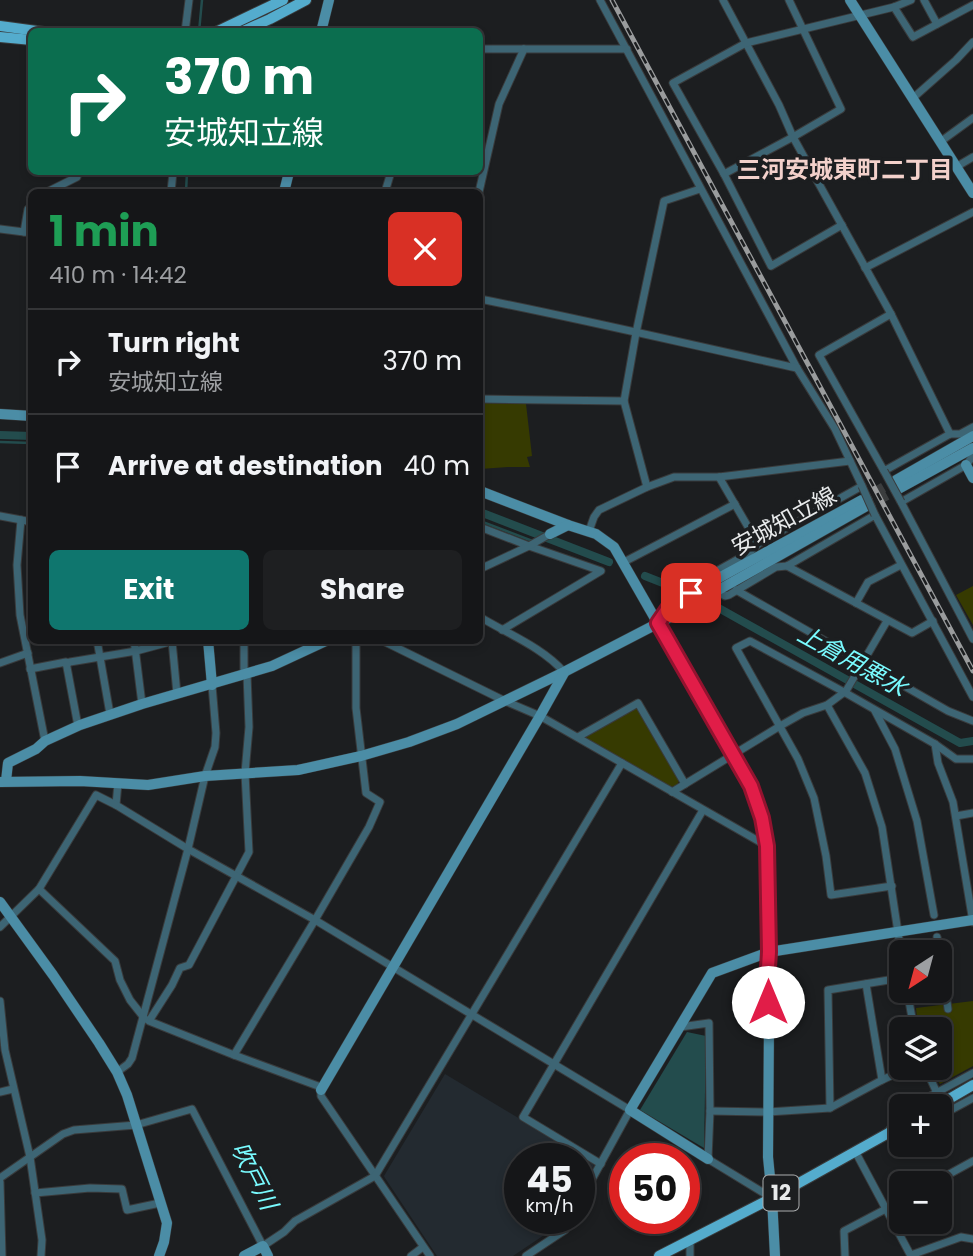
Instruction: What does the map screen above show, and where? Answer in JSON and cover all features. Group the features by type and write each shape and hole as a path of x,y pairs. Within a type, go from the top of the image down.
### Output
{"main road":[{"path":"224,28 283,0"},
{"path":"250,28 306,0"},
{"path":"0,26 28,30"},
{"path":"0,37 28,40"},
{"path":"952,1097 973,1085"},
{"name":"12","path":"659,1256 889,1133"}],"street":[{"path":"185,28 188,0"},
{"path":"322,28 329,0"},
{"path":"600,0 797,368 835,429 901,565 973,697"},
{"path":"723,0 793,137 891,314 950,434"},
{"path":"724,174 841,109 789,0"},
{"path":"850,0 973,193"},
{"path":"842,225 771,266 673,83 747,43 894,7 911,0"},
{"path":"924,0 937,24"},
{"path":"894,7 913,37 973,5"},
{"path":"913,98 972,44"},
{"path":"483,49 626,49"},
{"path":"483,174 499,104 524,49"},
{"path":"940,142 973,118"},
{"path":"956,167 973,157"},
{"path":"53,189 77,175"},
{"path":"647,487 624,401 664,201 700,189"},
{"path":"0,229 28,233 28,209"},
{"path":"865,268 973,212"},
{"path":"483,300 797,368"},
{"path":"891,314 819,355 973,639"},
{"path":"483,399 624,401"},
{"path":"0,414 28,416"},
{"path":"884,471 950,434 960,434 973,427"},
{"path":"973,436 898,484 973,448"},
{"path":"901,502 966,465 973,456"},
{"path":"589,531 599,510 674,477 719,477 850,461"},
{"path":"966,465 973,478"},
{"path":"719,477 758,544"},
{"path":"710,583 715,572 749,553 758,544 862,486"},
{"path":"483,492 589,531 607,540 614,547 751,786 762,818 767,846 768,1157 775,1256"},
{"name":"安城知立線","path":"863,503 718,592 658,623 671,604 863,503"},
{"path":"624,562 735,504"},
{"path":"718,592 725,596 776,567 787,566 876,515"},
{"path":"0,516 28,521"},
{"path":"21,520 17,565 20,615 45,741"},
{"path":"483,568 568,525"},
{"path":"483,528 601,571 502,630"},
{"path":"856,603 868,582 901,565"},
{"path":"787,566 912,633 933,621"},
{"path":"736,590 948,711 973,720"},
{"path":"483,619 538,649 557,663 564,672"},
{"path":"672,792 803,713 827,705 845,691 887,621"},
{"path":"320,644 282,663 142,704 78,726 45,741 36,749 8,763 3,781 80,781 148,785 205,776 298,769 361,756 457,724 658,623"},
{"path":"892,886 831,895 814,798 799,760 736,648 750,641 845,691 935,744 956,760 973,760"},
{"path":"98,644 110,714"},
{"path":"135,644 142,704"},
{"path":"30,669 163,644"},
{"path":"175,644 177,694"},
{"path":"117,1072 132,1058 146,1020 205,776 215,747 208,644"},
{"path":"146,1020 172,985 180,968 189,965 249,852 245,773 249,727 244,644"},
{"path":"233,1055 315,920 369,827 380,802 366,793 356,708 356,644"},
{"path":"389,644 540,716 767,846"},
{"path":"0,663 28,653"},
{"path":"66,664 78,726"},
{"path":"430,1256 321,1096 321,1090 564,672"},
{"path":"578,737 638,703 685,784"},
{"path":"827,705 865,773 882,827 899,940"},
{"path":"875,710 895,749 917,821 934,915"},
{"path":"595,1175 630,1110 712,974 769,952 973,921 969,874 953,803 938,763 935,744"},
{"path":"244,1256 265,1251 295,1221 375,1176 622,763"},
{"path":"116,805 118,783"},
{"path":"0,927 39,889 96,795 315,920 772,1198"},
{"path":"601,1164 523,1117 703,810"},
{"path":"956,816 973,813"},
{"path":"39,889 115,961 130,1000 146,1020 318,1086 321,1090"},
{"path":"0,902 53,975 117,1072 167,1223 159,1256"},
{"path":"830,1108 828,990 889,980"},
{"path":"866,984 882,1080"},
{"path":"0,1001 5,1050 30,1157 42,1240 41,1256"},
{"path":"947,1003 948,1009"},
{"path":"680,1027 709,1023 708,1159"},
{"path":"931,1080 937,1093 973,1073"},
{"path":"710,1111 768,1112 830,1108 889,1077"},
{"path":"0,1092 13,1089"},
{"path":"952,1109 973,1098"},
{"path":"2,1256 0,1180 63,1134 74,1130 136,1125 192,1109 265,1251"},
{"path":"886,1135 889,1131"},
{"path":"855,1151 911,1255 961,1237 973,1239"},
{"path":"952,1173 973,1161"},
{"path":"35,1193 90,1188 122,1189 127,1210 160,1203"},
{"path":"845,1256 844,1231 889,1207"},
{"path":"526,1256 559,1234"},
{"path":"690,1240 690,1256"},
{"path":"411,1256 423,1247"}],"shaded area":[{"path":"445,1074 560,1143 504,1143 504,1234 546,1234 513,1256 437,1256 384,1176"}],"green space":[{"path":"483,403 526,404 532,456 527,457 530,467 483,469"},
{"path":"973,586 973,625 956,595"},
{"path":"634,708 640,710 679,780 675,786 669,787 586,739 586,736"},
{"path":"973,1001 973,1066 952,1077 952,1017 917,1017 916,1008"}],"water":[{"path":"687,1032 706,1036 704,1148 700,1143 696,1143 640,1110"}],"waterway":[{"path":"199,28 202,0"},
{"path":"186,189 187,175"},
{"name":"上倉用悪水","path":"0,435 28,436"},
{"path":"0,442 28,443"},
{"name":"上倉用悪水","path":"483,513 609,562"},
{"path":"483,522 535,542"},
{"name":"上倉用悪水","path":"645,576 678,589"},
{"name":"上倉用悪水","path":"715,606 960,743 973,741"}],"tunnel":[{"path":"862,500 896,480"},
{"path":"865,507 900,488"}],"railway":[{"path":"612,0 973,671"}],"district":[{"name":"三河安城東町二丁目","path":"845,170"}],"route":[{"path":"691,593 671,604 658,623 751,786 762,818 767,846 768,1002"}],"water label":[{"name":"吹戸川","path":"254,1176"}]}
